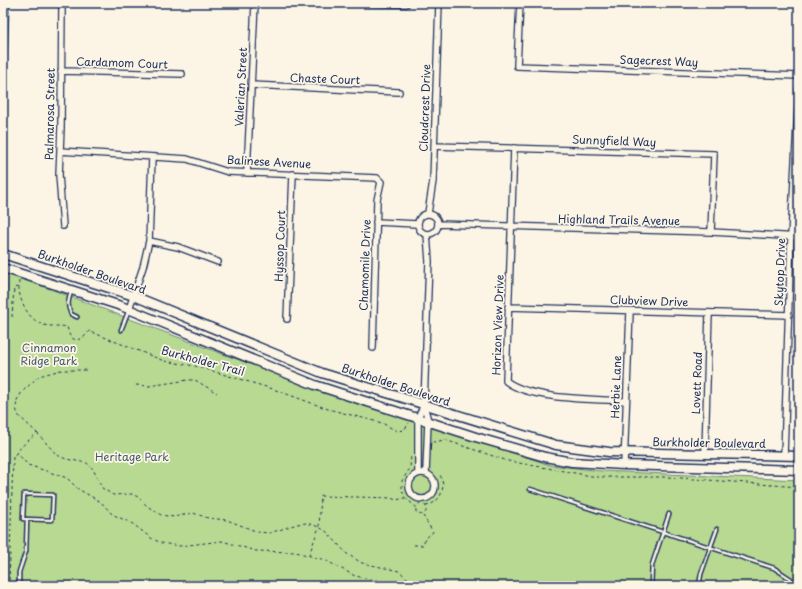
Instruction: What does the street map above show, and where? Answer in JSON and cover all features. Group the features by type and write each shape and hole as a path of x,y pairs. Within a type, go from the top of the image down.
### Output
{"main road":[{"name":"Burkholder Boulevard","path":"3,254 134,296 296,363 424,405 556,445 592,451 799,456"},
{"name":"Burkholder Boulevard","path":"3,268 129,309 289,375 479,438 545,457 572,462 624,465 799,470"}],"street":[{"name":"Palmarosa Street","path":"62,3 59,176 63,226"},
{"name":"Valerian Street","path":"247,173 255,3"},
{"path":"365,3 406,4"},
{"name":"Cloudcrest Drive","path":"428,213 433,181 438,3"},
{"name":"Sagecrest Way","path":"520,3 517,66 799,76"},
{"name":"Cardamom Court","path":"61,71 182,74"},
{"name":"Chaste Court","path":"251,85 399,92"},
{"name":"Skytop Drive","path":"784,456 791,236 799,88"},
{"name":"Sunnyfield Way","path":"434,146 714,154 712,232"},
{"name":"Horizon View Drive","path":"514,148 506,381 512,385 536,392 569,398 625,401"},
{"name":"Balinese Avenue","path":"60,152 186,159 228,172 377,178 381,182"},
{"path":"129,309 149,241 152,157"},
{"name":"Hyssop Court","path":"287,320 293,174"},
{"name":"Chamomile Drive","path":"373,348 377,200 381,182"},
{"path":"428,213 435,216 438,224 435,231 427,234 420,231 417,224 418,219 428,213"},
{"path":"376,222 417,224"},
{"name":"Highland Trails Avenue","path":"438,224 712,232 799,237"},
{"path":"426,473 428,421 424,405 429,268 427,234"},
{"path":"149,241 178,247 218,262"},
{"name":"Clubview Drive","path":"508,307 789,316"},
{"name":"Herbie Lane","path":"624,465 625,401 630,311"},
{"name":"Lovett Road","path":"705,453 709,313"},
{"path":"418,473 418,417 424,405"},
{"path":"418,473 426,473 432,478 435,489 428,498 420,499 413,496 408,486 411,478 418,473"}],"lane":[{"path":"71,290 68,308 71,314 77,316"},
{"path":"121,330 129,309"},
{"path":"530,489 774,568 791,579 793,586"},
{"path":"24,494 53,495 52,520 27,519 23,519 24,494"},
{"path":"651,586 652,565 669,514"},
{"path":"19,586 19,572 26,551 27,519"},
{"path":"699,586 717,528"}],"path":[{"name":"Burkholder Trail","path":"19,280 18,287 24,305 30,315 44,324 66,327 70,336 73,338 81,339 86,336 89,331 163,360 195,366 273,389 328,409 382,423 397,430 404,430 410,424"},
{"path":"12,317 14,288 18,287"},
{"path":"87,370 61,370 39,376 22,392 17,400 16,408 18,415 57,455 66,459 87,463 93,469 98,482 107,493 113,495 132,494 161,515 174,517 193,513 208,518 227,520 258,532 270,533 307,523 319,526 327,532 347,554 362,562 398,571 416,586"},
{"path":"136,385 150,386 195,380 217,393"},
{"path":"9,586 13,457 20,447 37,433"},
{"path":"413,450 410,468 402,481 402,490 405,498 416,506 416,511 422,514 433,532 425,539 423,545 414,545"},
{"path":"16,452 28,465 66,478 78,489 101,502 112,514 133,524 151,538 168,545 180,546 222,541 256,551 276,550 309,555 325,560 355,576 380,581 388,586"},
{"path":"426,506 435,502 441,496 443,482 439,472"},
{"path":"309,555 319,526 321,496 391,498 396,500 405,498"},
{"path":"416,506 420,503 426,506"},
{"path":"422,514 426,511 426,506"}],"green space":[{"name":"Heritage Park","path":"8,273 228,356 550,465 601,471 799,480 799,586 3,586 3,415"}],"waterway":[{"path":"3,150 9,3"}],"park label":[{"name":"Cinnamon Ridge Park","path":"49,354"}]}
